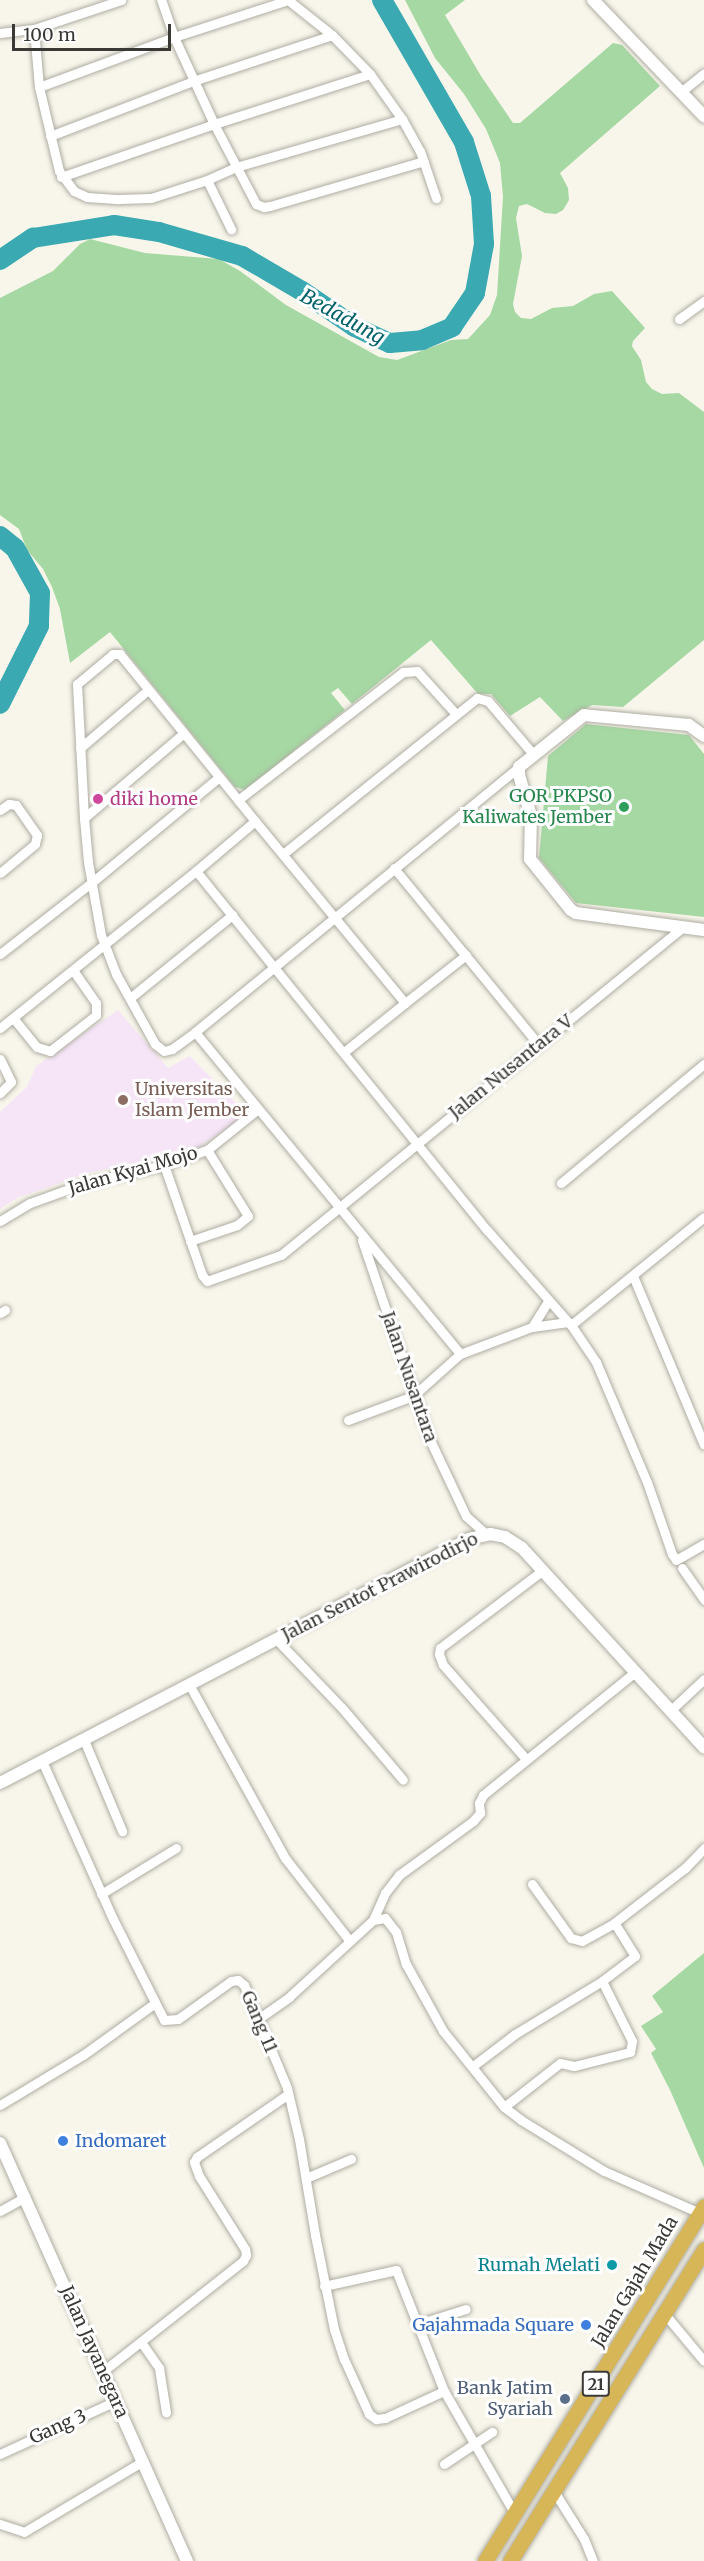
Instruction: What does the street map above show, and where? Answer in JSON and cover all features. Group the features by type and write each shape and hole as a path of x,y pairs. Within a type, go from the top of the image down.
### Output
{"highway":[{"name":"Jalan Gajah Mada","path":"486,2561 514,2512 580,2412 702,2210"},
{"name":"21","path":"510,2561 555,2493 704,2248"}],"street":[{"path":"0,33 34,29 121,0"},
{"path":"161,0 193,81 256,204 264,207 424,161"},
{"path":"39,87 174,37 288,0 332,35 370,74 402,119 424,161 436,198"},
{"path":"593,0 704,116"},
{"path":"34,29 39,87 61,177 80,195 119,200 151,198 207,180 237,167 402,119"},
{"path":"50,136 193,81 332,35"},
{"path":"682,91 704,73"},
{"path":"61,177 214,124 370,74"},
{"path":"207,180 231,229"},
{"path":"679,319 704,301"},
{"path":"405,1003 334,916 283,854 255,821 184,733 148,690 122,656 117,653 81,679 77,689 84,818 92,883 104,944 116,974 155,1044 164,1051 172,1049 195,1032 334,916 584,714 689,724 704,736"},
{"path":"238,800 403,672 417,671 456,714"},
{"path":"80,748 148,690"},
{"path":"283,854 477,698 484,698 534,755"},
{"path":"84,818 184,733"},
{"path":"519,767 520,781 531,816 530,859 570,910 576,913 704,930"},
{"path":"0,954 92,883 219,777"},
{"path":"0,810 9,804 16,805 38,835 35,844 0,873"},
{"path":"0,1028 74,971 255,821"},
{"path":"394,868 539,1045"},
{"path":"196,871 548,1300 570,1323 596,1362 647,1482 676,1560 704,1544"},
{"path":"130,998 232,915"},
{"name":"Jalan Nusantara V","path":"190,1241 202,1275 207,1281 281,1255 683,927"},
{"path":"344,1052 466,955"},
{"path":"14,1019 37,1047 50,1051 96,1015 96,1003 74,971"},
{"path":"195,1032 459,1354"},
{"path":"0,1059 11,1082 0,1093"},
{"path":"561,1183 704,1064"},
{"name":"Jalan Kyai Mojo","path":"0,1221 30,1203 86,1184 164,1165 207,1150 258,1109"},
{"path":"164,1165 190,1241 237,1225 248,1216 207,1150"},
{"path":"348,1420 413,1396 459,1354 532,1327 570,1323 633,1276 704,1217"},
{"name":"Jalan Nusantara","path":"361,1235 413,1396 430,1440 466,1516"},
{"path":"633,1276 704,1446"},
{"path":"532,1327 548,1300"},
{"path":"466,1516 486,1534"},
{"path":"466,1516 469,1539"},
{"name":"Jalan Sentot Prawirodirjo","path":"0,1783 469,1539 486,1534 505,1537 515,1542 704,1747"},
{"path":"682,1568 704,1600"},
{"path":"526,1760 443,1665 439,1654 440,1648 543,1570"},
{"path":"276,1639 342,1708 403,1780"},
{"path":"258,2019 289,1998 373,1920 385,1893 399,1875 473,1821 480,1813 478,1803 483,1796 635,1672"},
{"path":"670,1710 704,1679"},
{"path":"190,1686 285,1858 349,1940"},
{"path":"84,1740 122,1831"},
{"name":"Gang 11","path":"42,1761 101,1894 164,2020 170,2020 186,2013 231,1981 238,1980 244,1985 287,2095 306,2178 324,2286 344,2360 369,2414 376,2419 385,2418 444,2391"},
{"path":"101,1894 176,1848"},
{"path":"532,1884 541,1899 574,1940 586,1940 614,1923 685,1868 704,1848"},
{"path":"373,1920 385,1918 396,1932 406,1964 442,2031 473,2066 504,2107 604,2171 702,2210"},
{"path":"473,2066 515,2034 602,1981 634,1956 614,1923"},
{"path":"504,2107 558,2064 563,2062 574,2066 630,2052 632,2041 602,1981"},
{"path":"0,2105 83,2055 154,2003"},
{"path":"102,2372 245,2258 244,2249 198,2176 194,2162 197,2157 287,2095"},
{"name":"Jalan Jayanegara","path":"0,2143 187,2561"},
{"path":"306,2178 351,2159"},
{"path":"0,2211 25,2197"},
{"path":"324,2286 396,2269 444,2391 514,2512"},
{"path":"417,2324 466,2309"},
{"path":"664,2313 704,2361"},
{"path":"141,2342 159,2367 166,2412"},
{"name":"Gang 3","path":"0,2454 116,2401"},
{"path":"444,2464 492,2432"},
{"path":"0,2524 24,2532 143,2461"},
{"path":"555,2493 584,2540 593,2561"}],"shaded area":[{"name":"Universitas Islam Jember","path":"118,1010 168,1068 190,1056 247,1114 197,1149 88,1173 17,1198 0,1209 0,1112 27,1087 36,1066"}],"green space":[{"path":"405,0 465,0 445,15 481,76 513,123 520,123 613,43 622,45 660,86 560,173 568,188 569,200 563,210 556,214 545,213 527,204 519,206 516,218 522,256 513,304 515,312 521,318 531,319 552,308 573,306 594,294 612,291 645,328 633,341 632,346 641,360 646,382 652,389 662,394 679,393 704,412 704,640 623,707 592,705 563,721 540,697 510,716 491,694 478,694 431,640 352,704 338,688 331,693 345,710 245,790 235,787 110,632 70,663 60,609 52,587 43,569 27,550 19,529 0,515 0,298 53,271 80,244 90,239 145,253 219,259 240,271 286,305 379,357 397,360 451,340 468,339 490,315 497,295 503,197 500,163 486,129 464,94 435,58"},
{"name":"GOR PKPSO Kaliwates Jember","path":"586,724 689,735 704,754 704,917 576,903 539,858 548,756"},
{"path":"704,1953 704,2168 651,2053 656,2049 641,2026 663,2012 652,1996"}],"waterway":[{"name":"Bedadung","path":"0,260 33,238 114,225 159,232 242,256 302,291 355,327 390,343 422,340 452,327 475,293 484,244 481,196 464,142 382,0"},
{"name":"Bedadung","path":"0,536 15,548 40,593 39,626 0,704"}],"place":[{"name":"diki home","path":"98,799"},
{"name":"GOR PKPSO Kaliwates Jember","path":"624,807"},
{"name":"Universitas Islam Jember","path":"123,1100"},
{"name":"Indomaret","path":"63,2141"},
{"name":"Rumah Melati","path":"612,2265"},
{"name":"Gajahmada Square","path":"586,2325"},
{"name":"Bank Jatim Syariah","path":"565,2399"}]}
